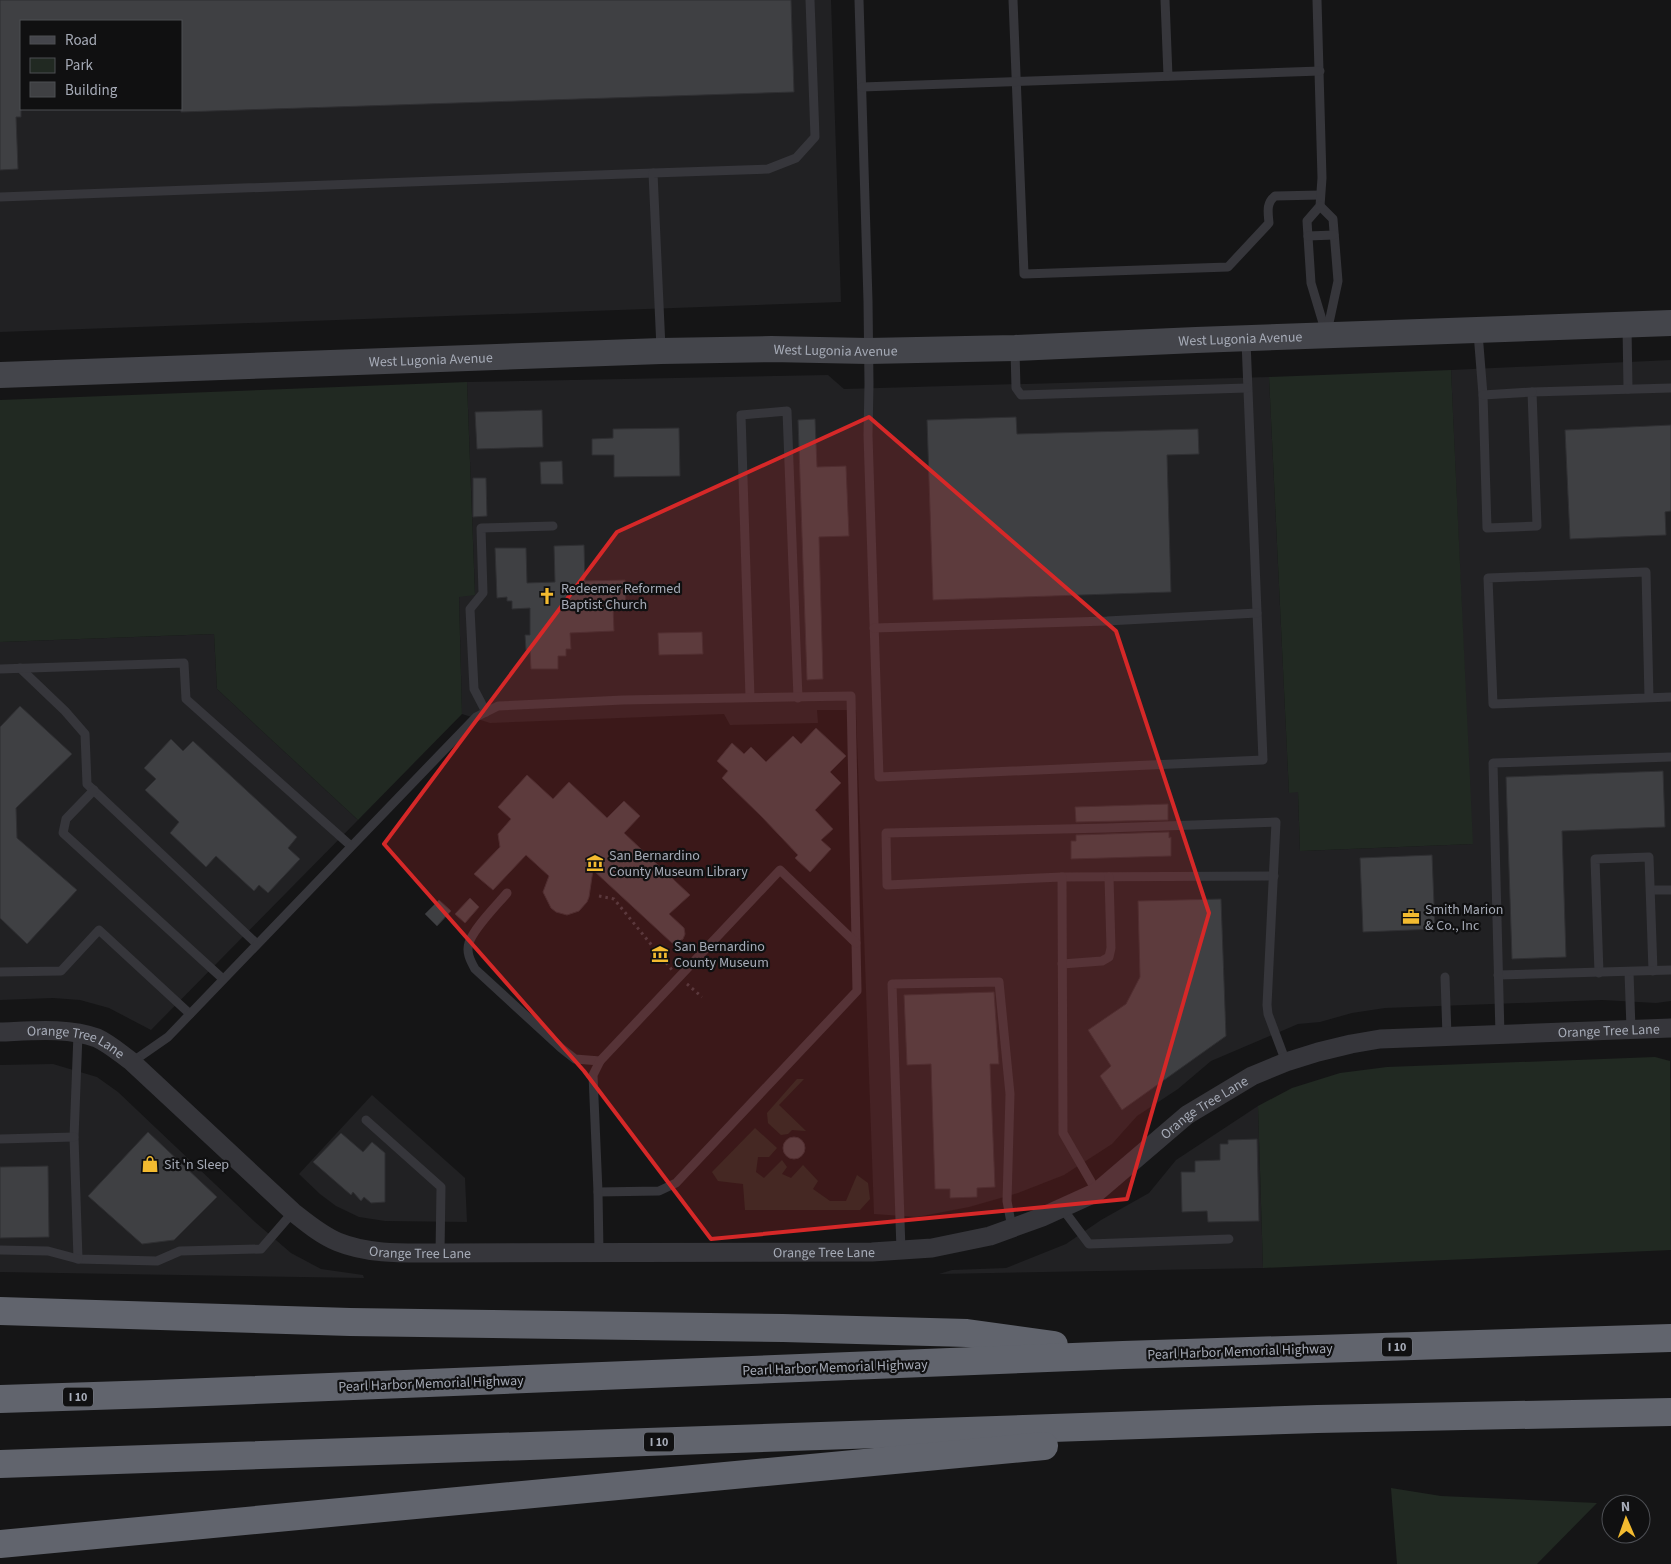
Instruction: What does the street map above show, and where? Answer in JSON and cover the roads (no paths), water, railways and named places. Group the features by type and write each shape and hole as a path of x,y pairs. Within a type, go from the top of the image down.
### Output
{"highway":[{"path":"0,1311 350,1322 783,1328 967,1333 1123,1355"},
{"name":"Pearl Harbor Memorial Highway","path":"0,1399 196,1393 1123,1355 1671,1338"},
{"name":"I 10","path":"0,1464 1317,1420 1671,1412"},
{"path":"0,1544 1317,1420"}],"street":[{"name":"West Lugonia Avenue","path":"0,375 661,351 771,349 868,351 1014,348 1671,323"},
{"name":"Orange Tree Lane","path":"0,1032 54,1030 96,1038 113,1048 132,1062 293,1212 316,1230 338,1242 366,1250 389,1253 872,1252 932,1248 990,1236 1062,1208 1097,1192 1187,1115 1252,1076 1286,1062 1342,1046 1380,1039 1671,1028"}],"lane":[{"path":"0,197 768,168 796,158 815,138 810,0"},
{"path":"859,0 868,301 868,435 879,777 1263,760 1246,338"},
{"path":"1013,0 1024,274 1228,267 1269,223 1268,207 1270,200 1275,196 1320,195"},
{"path":"1165,0 1168,76"},
{"path":"1317,0 1322,178 1320,206 1307,221 1310,283 1326,336"},
{"path":"862,87 1320,71"},
{"path":"653,173 661,351"},
{"path":"1320,206 1333,219 1338,280 1326,336"},
{"path":"1308,236 1334,234"},
{"path":"1627,324 1628,389"},
{"path":"1478,330 1483,395 1487,528 1537,526 1532,392"},
{"path":"1014,348 1016,388 1021,395 1247,388"},
{"path":"1483,395 1671,388"},
{"path":"750,697 741,416 787,411 798,698"},
{"path":"486,712 474,689 470,610 482,594 481,528 553,526"},
{"path":"1649,698 1646,572 1488,578 1493,704 1649,698 1671,697"},
{"path":"874,628 1107,621 1257,613"},
{"path":"0,669 184,663 186,699 351,846"},
{"path":"20,668 65,711 85,734 87,784 257,944"},
{"path":"132,1062 168,1037 476,717 498,706 623,700 851,696 857,991 676,1183 659,1191 598,1192"},
{"path":"1500,1035 1493,762 1671,757"},
{"path":"94,790 66,819 63,833 223,979"},
{"path":"1274,876 1062,877 887,885 886,833 1276,822 1274,876 1267,1005 1268,1014 1286,1062"},
{"path":"1599,973 1595,859 1650,857 1654,971"},
{"path":"599,1252 593,1075 600,1061 780,870 856,943"},
{"path":"1062,877 1063,1132 1097,1192"},
{"path":"1062,964 1102,961 1109,957 1111,948 1109,877"},
{"path":"1651,890 1671,890"},
{"path":"507,893 473,934 469,944 468,957 475,968 561,1048 575,1059 600,1061"},
{"path":"0,972 61,971 99,930 190,1014"},
{"path":"1498,975 1671,970"},
{"path":"1629,972 1631,1029"},
{"path":"1446,977 1447,1036"},
{"path":"901,1250 892,984 999,982 1010,1094 1007,1201 1012,1228"},
{"path":"78,1034 74,1137 78,1260"},
{"path":"366,1120 441,1187 440,1253"},
{"path":"0,1139 74,1137"},
{"path":"1062,1208 1089,1244 1229,1239"},
{"path":"0,1250 48,1251 78,1260 157,1261 180,1250 261,1249 293,1212"}],"place":[{"name":"Redeemer Reformed Baptist Church","path":"547,596"},
{"name":"San Bernardino County Museum Library","path":"595,863"},
{"name":"Smith Marion & Co., Inc","path":"1411,917"},
{"name":"San Bernardino County Museum","path":"660,954"},
{"name":"Sit 'n Sleep","path":"150,1164"}]}
